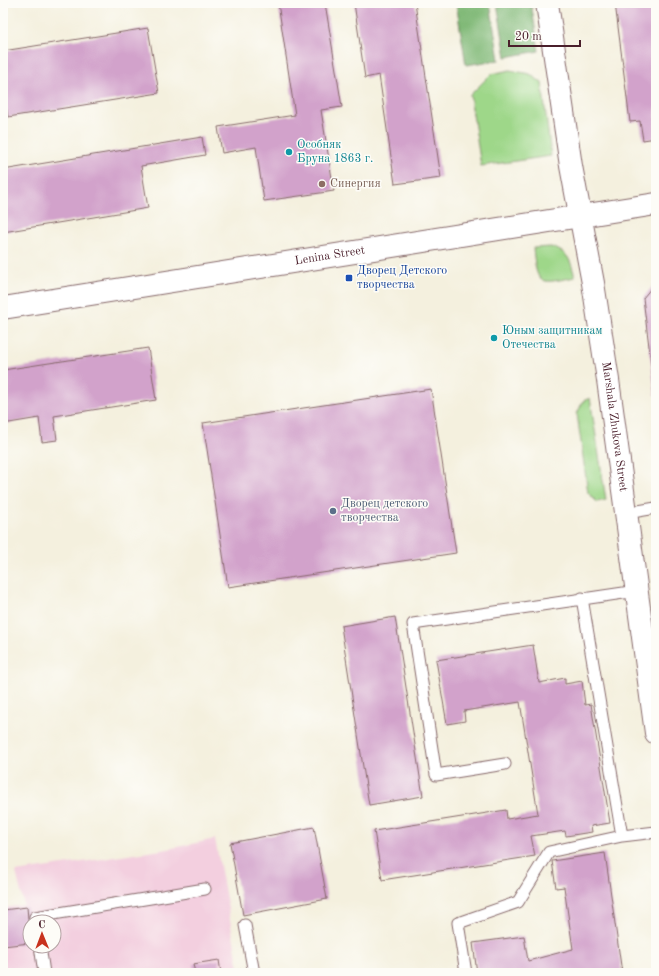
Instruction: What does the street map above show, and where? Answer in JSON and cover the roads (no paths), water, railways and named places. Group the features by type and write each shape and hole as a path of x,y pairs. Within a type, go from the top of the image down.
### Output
{"street":[{"name":"Marshala Zhukova Street","path":"548,3 572,166 593,283 656,733"},
{"name":"Lenina Street","path":"3,308 656,204"}],"lane":[{"path":"626,513 656,508"},
{"path":"505,764 436,775 413,624 637,591"},
{"path":"582,598 622,836"},
{"path":"466,973 458,923 518,902 549,852 622,836 656,832"},
{"path":"53,914 205,888"},
{"path":"246,925 254,973"},
{"path":"41,954 44,973"}],"place":[{"name":"Особняк Бруна 1863 г.","path":"289,152"},
{"name":"Синергия","path":"322,184"},
{"name":"Дворец Детского творчества","path":"349,278"},
{"name":"Юным защитникам Отечества","path":"494,338"},
{"name":"Дворец детского творчества","path":"333,511"}]}
